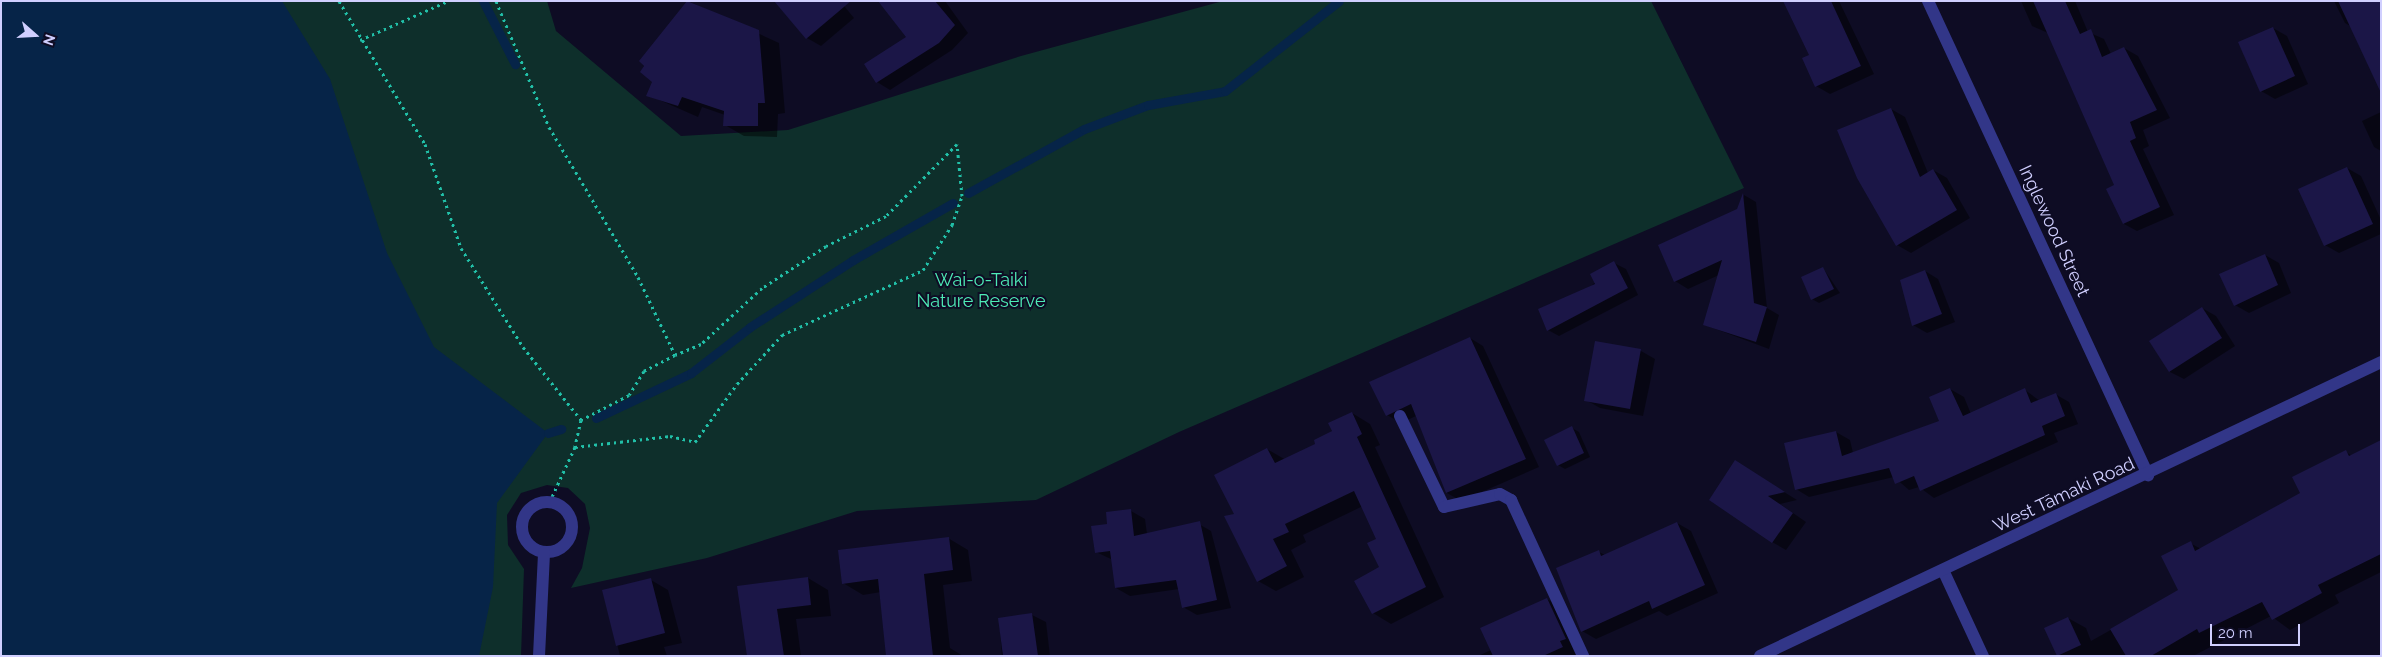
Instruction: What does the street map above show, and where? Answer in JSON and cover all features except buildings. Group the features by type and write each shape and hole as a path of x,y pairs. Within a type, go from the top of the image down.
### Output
{"street":[{"name":"Inglewood Street","path":"1928,1 2148,475"},
{"name":"West Tāmaki Road","path":"1760,656 2148,475 2381,362"},
{"path":"1400,416 1444,507 1500,494 1512,500 1583,656"},
{"path":"550,501 569,514 572,529 566,544 544,552 530,546 521,524 534,504 550,501"},
{"path":"539,656 544,552"},
{"path":"1943,570 1983,656"}],"path":[{"path":"338,1 425,144 462,248 523,347 581,420"},
{"path":"360,40 448,1"},
{"path":"496,1 549,127 638,277 676,355"},
{"path":"550,501 575,447 581,420 629,395 644,371 701,344 762,288 786,272 886,216 957,144 962,196 952,225 922,270 782,335 737,384 694,442 670,436 575,447"}],"green space":[{"name":"Wai-o-Taiki Nature Reserve","path":"1,1 547,1 556,31 681,136 788,130 1021,56 1223,1 1651,1 1744,188 1179,432 1036,500 857,511 707,558 571,588 582,568 590,528 585,504 568,488 547,485 521,493 507,515 508,545 524,569 521,656 1,656"}],"water":[{"path":"1,1 282,1 330,79 387,253 434,347 548,433 497,503 493,587 479,656 1,656"}],"waterway":[{"path":"483,1 515,64"},
{"path":"968,193 1084,129 1148,105 1225,91 1339,1"},
{"path":"596,418 691,373 750,327 853,260 953,203"},
{"path":"548,433 561,429"}]}
